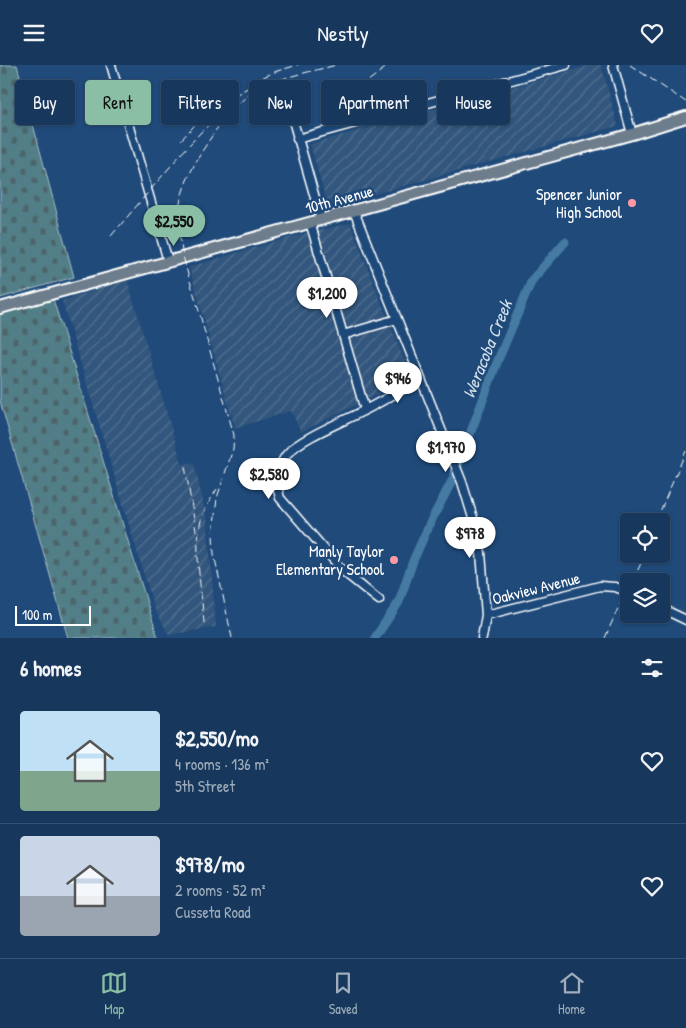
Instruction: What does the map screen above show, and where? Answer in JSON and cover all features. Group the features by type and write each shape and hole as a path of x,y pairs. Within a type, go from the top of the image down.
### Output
{"main road":[{"name":"10th Avenue","path":"0,308 632,134 686,117"}],"street":[{"path":"111,65 168,261"},
{"path":"297,139 566,65"},
{"path":"613,65 632,134"},
{"path":"293,125 321,219"},
{"path":"354,211 452,455 473,518 481,553 486,615 482,638"},
{"path":"310,222 365,411"},
{"path":"343,335 397,319"},
{"path":"379,600 344,572 280,498 277,483 279,468 286,455 297,445 365,411 420,379"},
{"name":"Oakview Avenue","path":"486,615 592,588 608,586 620,589"},
{"path":"670,612 686,620"}],"shaded area":[{"path":"591,65 601,65 618,126 328,207 310,144 378,125 427,125 427,111 437,108 437,125 510,125 510,88"},
{"path":"350,223 411,378 301,432 291,411 235,428 189,267 287,238"},
{"path":"127,279 182,464 194,463 207,519 216,627 169,635 154,608 62,301"}],"green space":[{"path":"0,65 17,65 21,80 15,80 15,125 33,125 74,277 0,298"},
{"path":"53,299 158,638 68,638 0,401 0,314"}],"waterway":[{"name":"Weracoba Creek","path":"375,638 399,602 413,561 453,479 498,360 532,280 565,242"}],"railway":[{"path":"257,80 277,71 298,65"},
{"path":"232,638 214,554 213,534 217,498 233,449 234,435 185,262 180,236 180,202 186,183 200,156 220,125 238,104 252,93 269,84 288,77 336,65"},
{"path":"370,80 389,65"},
{"path":"630,65 686,102"},
{"path":"239,93 249,87"},
{"path":"181,140 195,125"},
{"path":"111,236 181,154 209,125"},
{"path":"659,513 686,451"},
{"path":"185,466 196,531"},
{"path":"204,623 198,560 198,536 203,516 217,489"},
{"path":"637,573 641,563"},
{"path":"605,638 620,604"}],"place":[{"name":"Spencer Junior High School","path":"632,203"},
{"name":"Manly Taylor Elementary School","path":"394,560"}]}
